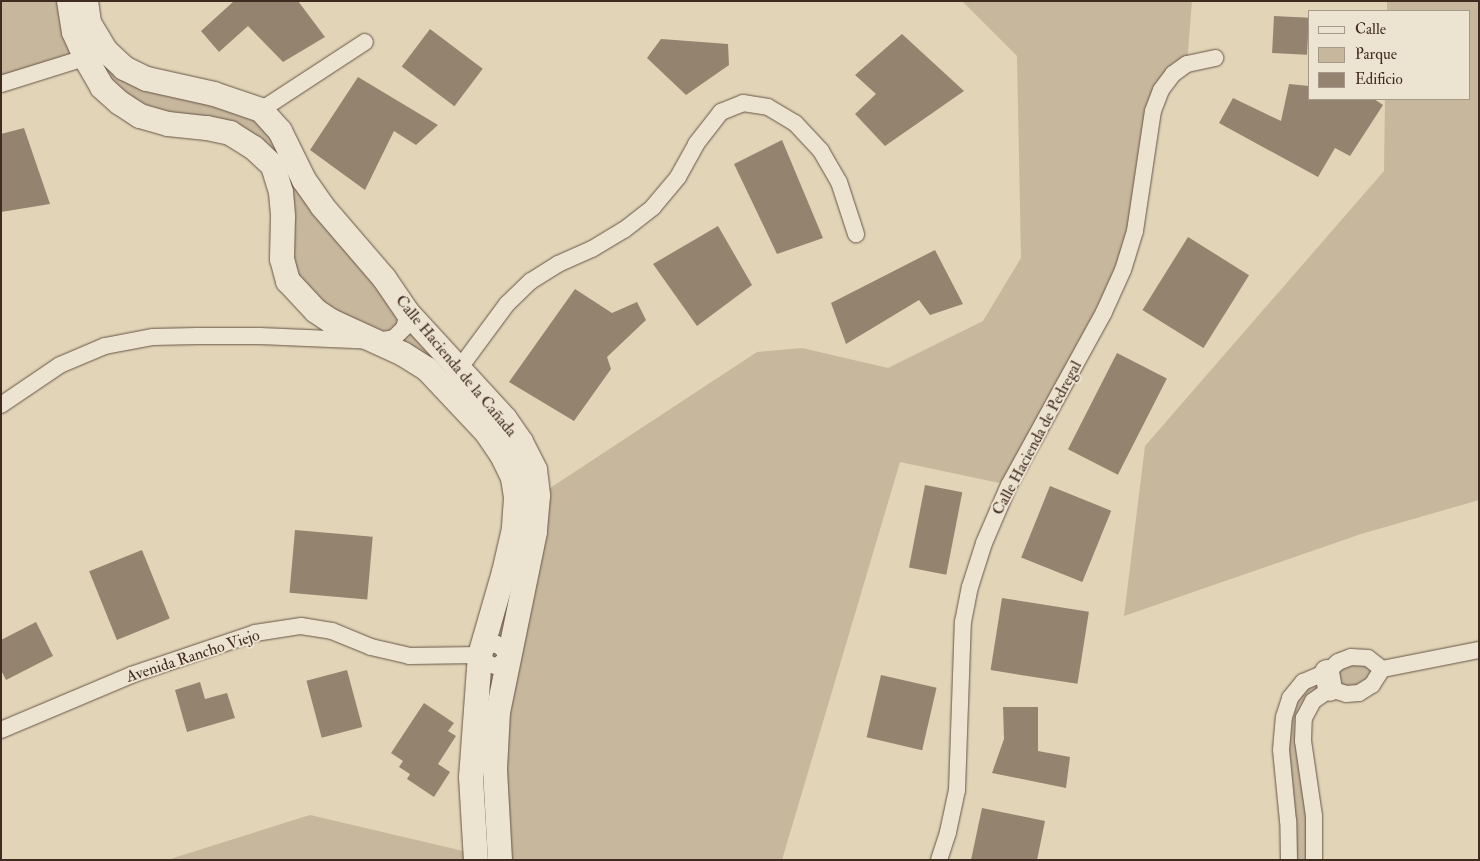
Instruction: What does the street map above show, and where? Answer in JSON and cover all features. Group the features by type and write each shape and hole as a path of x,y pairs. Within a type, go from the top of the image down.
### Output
{"street":[{"path":"1,84 96,55 74,32 69,1"},
{"name":"Calle Hacienda de la Cañada","path":"88,12 102,87 140,116 168,124 207,128 230,133 254,148 273,166 282,192 282,259 288,282 316,311 331,321 377,341 427,369 452,378 505,419 521,442 535,470 538,496 535,532 498,712 495,770 500,860"},
{"path":"261,110 364,42"},
{"name":"Calle Hacienda de la Cañada","path":"96,55 147,80 214,94 261,110 280,131 304,180 322,206 384,278 408,313 502,455 513,478 516,498 514,529 504,572 480,655 471,777 476,860"},
{"name":"Calle Hacienda de Pedregal","path":"940,860 957,790 963,622 970,586 984,542 1009,485 1104,312 1123,270 1135,231 1153,111 1161,90 1173,74 1187,64 1215,58"},
{"path":"452,378 507,304 530,281 558,264 624,230 653,207 678,177 696,144 721,112 743,103 768,107 795,123 821,151 839,182 856,234"},
{"path":"377,341 394,338 404,328 408,313"},
{"name":"Calle Hacienda de la Cañada","path":"1,405 60,365 105,346 153,337 260,336 377,341"},
{"name":"Avenida Rancho Viejo","path":"1,730 131,675 255,633 301,626 332,631 371,647 409,656 480,655"},
{"path":"1289,860 1288,821 1281,750 1284,717 1290,698 1303,682 1328,680 1346,694 1359,693 1372,684 1382,669 1479,650"},
{"path":"480,655 488,664 495,666 499,665 509,655"},
{"path":"1314,860 1314,816 1302,741 1304,718 1338,662 1351,658 1368,658 1382,669"}],"green space":[{"path":"1,1 86,1 106,51 261,110 538,496 757,352 802,348 888,368 983,321 1021,258 1017,56 962,1 1192,1 1187,64 1161,90 1135,231 1009,485 900,462 782,860 167,860 310,815 476,854 471,777 516,498 460,405 302,298 283,217 254,148 140,116 86,59 1,84"},
{"path":"1387,1 1479,1 1479,500 1361,534 1124,616 1145,446 1384,171 1385,100 1470,100 1470,10 1387,10"},
{"path":"1351,657 1382,669 1372,685 1330,689 1304,718 1314,860 1289,860 1281,750 1290,698"}],"building":[{"path":"234,1 298,1 325,37 283,62 248,26 219,52 201,31"},
{"path":"1274,16 1308,18 1307,55 1272,53"},
{"path":"430,29 483,69 454,106 402,67"},
{"path":"902,34 964,91 885,146 855,114 876,94 855,75"},
{"path":"661,39 728,44 729,65 686,95 647,58"},
{"path":"358,77 438,125 416,145 394,131 365,190 310,150"},
{"path":"1289,84 1308,86 1308,100 1376,100 1383,105 1350,156 1335,148 1318,177 1219,123 1233,98 1281,121"},
{"path":"24,128 50,204 1,212 1,134"},
{"path":"782,140 823,238 777,254 734,164"},
{"path":"718,226 752,285 697,326 653,264"},
{"path":"1188,237 1249,275 1203,348 1142,310"},
{"path":"935,250 963,304 930,315 919,300 846,344 831,303"},
{"path":"575,289 612,313 637,302 646,320 607,357 611,369 574,421 509,382"},
{"path":"1117,353 1167,378 1118,475 1068,449"},
{"path":"925,485 962,492 946,575 909,567"},
{"path":"1050,486 1111,511 1082,582 1021,557"},
{"path":"295,530 373,537 367,600 290,593"},
{"path":"142,550 170,619 117,640 89,571"},
{"path":"1002,598 1089,612 1077,684 991,670"},
{"path":"36,622 53,656 6,680 1,670 1,640"},
{"path":"347,670 362,727 322,738 306,681"},
{"path":"881,675 937,688 922,750 867,737"},
{"path":"200,682 205,699 227,693 235,718 187,732 175,690"},
{"path":"424,703 454,723 448,731 456,736 438,764 450,772 434,797 407,779 410,774 399,767 403,761 391,753"},
{"path":"1003,707 1038,707 1038,751 1070,757 1066,788 992,773 1004,739"},
{"path":"982,808 1045,821 1037,860 971,860"}]}
